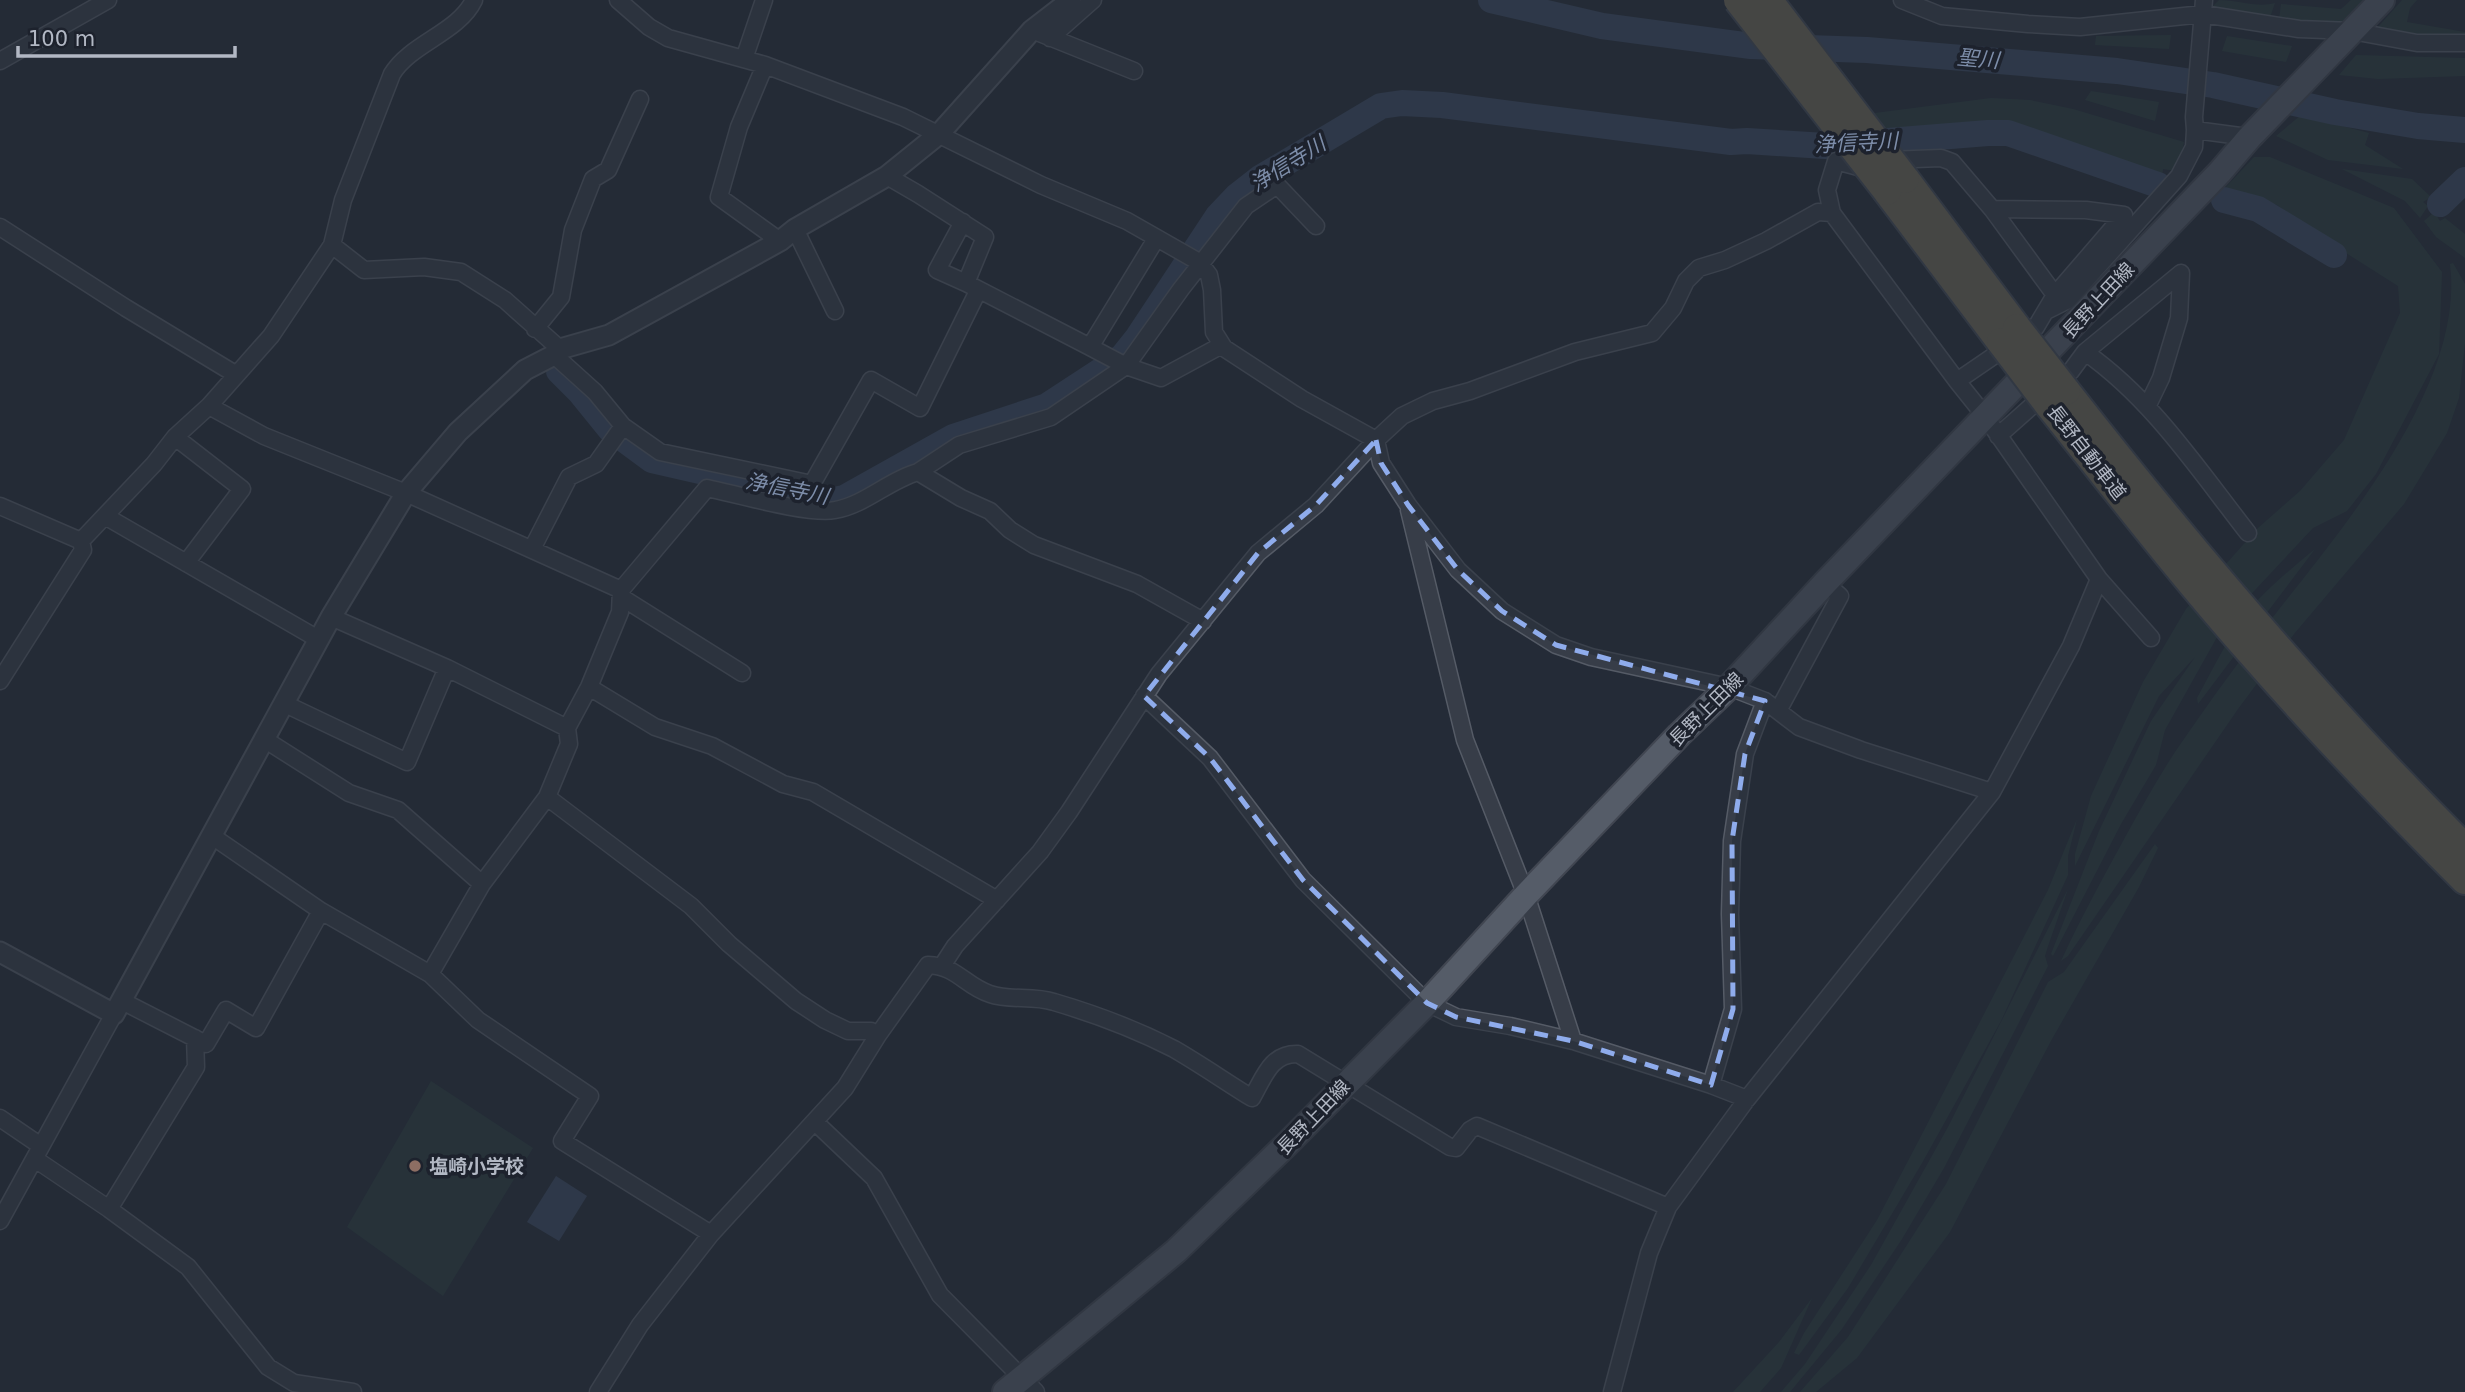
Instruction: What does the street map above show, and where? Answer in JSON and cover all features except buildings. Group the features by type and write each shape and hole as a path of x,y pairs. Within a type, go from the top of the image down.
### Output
{"highway":[{"name":"長野自動車道","path":"1738,0 1896,185"},
{"name":"長野自動車道","path":"1768,0 1896,185 2057,398 2304,712 2465,880"},
{"name":"長野自動車道","path":"2196,572 2322,698 2465,848"}],"main road":[{"name":"長野上田線","path":"1022,1387 1201,1228 1427,1003 1526,895 1825,583 1992,426 2220,172 2258,135 2382,0"}],"street":[{"path":"0,61 108,0"},
{"path":"81,541 175,438 209,406 271,336 332,245 343,200 391,74 404,58 467,12 474,0"},
{"path":"618,0 649,27 668,38 765,65 903,117 1041,185 1128,221 1200,264 1210,282 1214,332 1222,345 1302,399 1376,440 1381,463 1408,505 1458,570 1502,611 1556,645 1591,657 1728,687 1772,706 1799,727 1992,792"},
{"path":"744,59 764,0"},
{"path":"1041,34 1053,8 1071,0"},
{"path":"0,1221 318,639 406,493 458,432 525,370 557,352 609,335 887,176 939,134 1041,34 1093,0"},
{"path":"1902,0 1942,16 2080,27 2203,13 2300,29 2352,31 2417,43 2465,43"},
{"path":"2046,312 2068,300 2179,176 2194,147 2203,13"},
{"path":"1041,34 1134,71"},
{"path":"765,65 739,127 719,197 788,235 835,311"},
{"path":"535,329 561,296 573,230 593,179 608,170 640,99"},
{"path":"2194,124 2258,135"},
{"path":"2055,295 1992,209 1952,162 1941,158 1888,160 1862,168 1836,161 1826,190 1832,213 1992,426 2099,579 2151,638"},
{"path":"803,505 871,380 920,408 972,287 985,237 887,176"},
{"path":"709,486 834,511 856,502 904,476 918,472 959,445 1051,417 1126,366 1181,289 1246,206 1277,185 1316,226"},
{"path":"1957,381 2036,327 2055,295 2124,215 2086,210 1992,209"},
{"path":"942,966 955,946 1040,852 1159,674 1258,553 1316,505 1402,416 1433,401 1470,391 1575,352 1652,333 1673,308 1686,281 1699,268 1725,260 1766,241 1818,212 1832,213"},
{"path":"963,222 937,270 1126,366 1161,378 1222,345"},
{"path":"0,227 93,288 235,374"},
{"path":"1090,347 1156,239"},
{"path":"332,245 364,270 436,268 461,272 505,300 595,392 618,432 660,452 812,485"},
{"path":"1992,426 2071,371 2085,352 2181,273 2179,318 2161,378 2148,405"},
{"path":"2085,352 2148,405 2248,533"},
{"path":"209,406 264,436 406,493 533,549 621,594 742,673"},
{"path":"533,549 569,477 596,464 618,432"},
{"path":"175,438 242,489 186,563"},
{"path":"430,974 482,884 547,797 569,744 567,728 589,687 620,612 621,594 709,486 713,465"},
{"path":"918,472 961,498 990,511 1010,530 1034,545 1137,584 1203,621"},
{"path":"1408,505 1465,740 1526,895 1573,1041"},
{"path":"0,506 81,541"},
{"path":"105,516 318,639"},
{"path":"0,681 83,550 81,541"},
{"path":"1612,1392 1648,1253 1668,1207 1747,1099 1992,792 2011,762 2071,646 2099,579"},
{"path":"1711,1085 1733,1009 1730,941 1732,841 1745,754 1840,596 1825,583"},
{"path":"331,617 447,668 567,728"},
{"path":"283,703 407,762 447,668"},
{"path":"589,687 656,727 712,746 783,784 813,792 997,900"},
{"path":"1144,696 1210,758 1303,880 1427,1003 1456,1017 1573,1041 1747,1099"},
{"path":"264,740 349,793 398,810 482,884"},
{"path":"547,797 691,906 729,944 796,1001 848,1031 871,1031 878,1035"},
{"path":"212,836 321,911 430,974 478,1020 590,1096 562,1141 711,1234"},
{"path":"0,953 206,1044 226,1010 256,1028 321,911"},
{"path":"597,1392 640,1325 711,1234 845,1088 878,1035 928,965 942,966 987,993 1010,998 1049,1000 1133,1030 1174,1050 1252,1098 1276,1059 1283,1054 1305,1056 1450,1147 1456,1148 1470,1130 1477,1126 1668,1207"},
{"path":"109,1209 196,1067 195,1038"},
{"path":"0,1118 38,1153 188,1268 268,1367 294,1383 354,1392"},
{"path":"815,1122 874,1178 940,1295 1022,1387"}],"highlighted area":[{"path":"1376,440 1381,463 1408,505 1458,570 1502,611 1556,645 1765,701 1745,754 1732,841 1733,1009 1711,1085 1573,1041 1456,1017 1427,1003 1303,880 1210,758 1144,696 1258,553 1316,505"}],"shaded area":[{"path":"2219,0 2261,5 2275,3 2269,20 2211,8"},
{"path":"2351,0 2363,0 2340,24 2279,20 2281,4 2341,9"},
{"path":"2402,0 2417,0 2410,8 2407,22 2465,32 2465,37 2384,35 2378,27"},
{"path":"2171,35 2169,49 2095,45 2096,36"},
{"path":"2227,36 2292,46 2286,62 2222,51"},
{"path":"2356,55 2465,58 2465,76 2378,79 2339,75"},
{"path":"2091,91 2159,102 2155,121 2085,100"},
{"path":"1991,98 2030,100 2073,109 2184,142 2180,165 2176,171 2163,169 2162,179 1998,124 1884,136 1867,114"},
{"path":"2301,115 2369,133 2365,145 2403,169 2328,160 2276,136"},
{"path":"2254,157 2270,157 2394,208 2442,272 2439,354 2376,474 2347,511 2313,528 2226,621 2165,730 2156,765 2121,824 2053,956 2051,954 2099,831 2151,721 2195,657 2159,696 2075,866 2075,854 2091,796 2143,682 2186,609 2258,528 2300,491 2344,440 2400,313 2398,286 2277,205 2224,189"},
{"path":"2342,169 2412,179 2431,197 2423,202 2428,206 2420,218 2405,201"},
{"path":"2434,212 2440,221 2445,218 2465,234 2465,258 2436,237 2424,221"},
{"path":"2453,263 2465,284 2465,343 2459,398 2447,433 2404,504 2294,634 2238,709 2068,956 2061,961 2121,845 2175,752 2242,658 2370,489 2398,445 2422,400 2440,354 2450,308 2450,264"},
{"path":"2315,549 2198,704 2197,698 2223,650 2254,604"},
{"path":"2077,819 2068,856 2068,875 2001,1021 1848,1288 1799,1355 1794,1353 1804,1333 1877,1220 2048,890"},
{"path":"2155,844 2158,848 2139,887 2052,1039 1950,1232 1857,1358 1816,1392 1800,1392 1848,1337 1946,1184 2048,982 2064,972"},
{"path":"2068,889 2045,956 2048,966 1944,1168 1902,1239 1842,1329 1790,1392 1781,1392 1805,1364 1871,1265 1948,1127"},
{"path":"431,1081 533,1148 443,1296 347,1227"},
{"path":"1812,1298 1781,1368 1760,1392 1733,1392 1779,1342"}],"water":[{"path":"556,1176 587,1196 559,1241 527,1222"}],"waterway":[{"name":"聖川","path":"1491,0 1602,26 1751,46 1867,50 2117,71 2213,85 2335,112 2418,126 2465,130"},
{"name":"浄信寺川","path":"559,371 610,429 652,460 831,501 844,498 953,437 1047,406 1122,357 1218,216 1237,196 1260,178 1381,106 1402,103 1442,105 1731,142 1825,146 2008,133 2158,185"},
{"name":"浄信寺川","path":"2440,204 2465,180"},
{"name":"浄信寺川","path":"2224,200 2258,209 2334,255"}],"place":[{"name":"塩崎小学校","path":"415,1166"}]}
